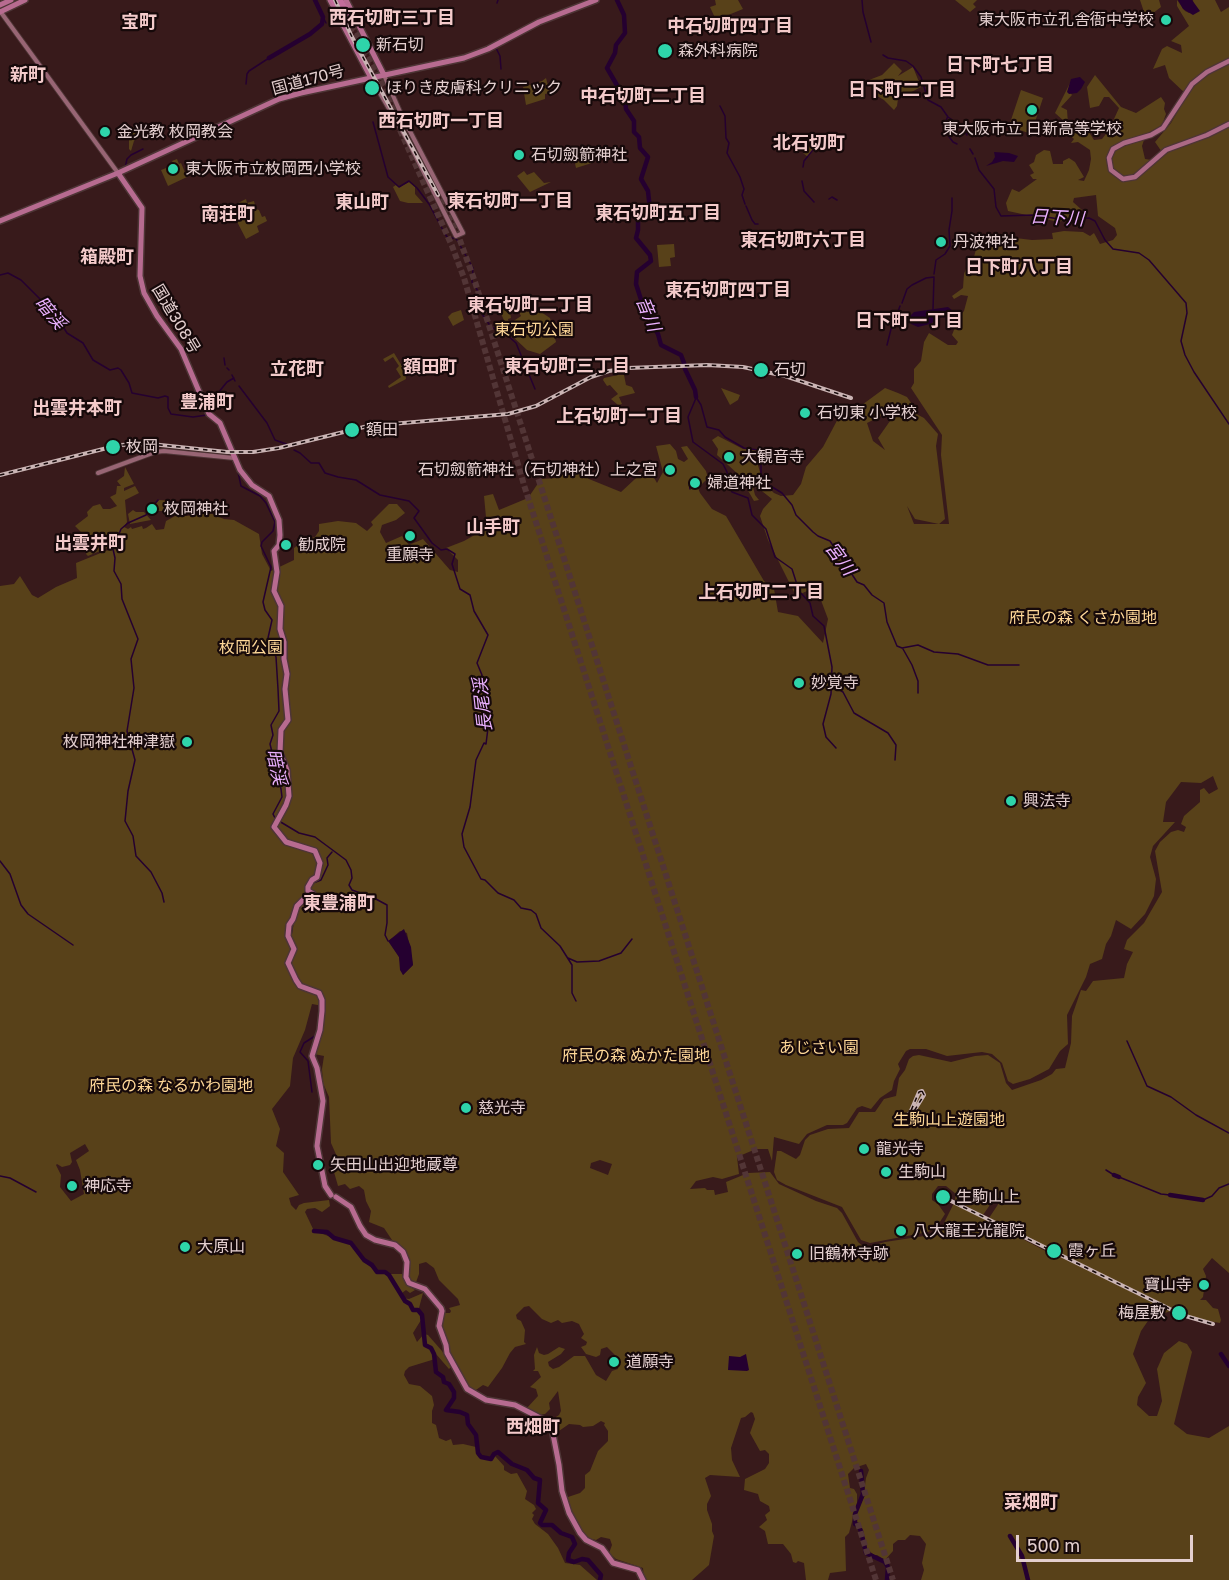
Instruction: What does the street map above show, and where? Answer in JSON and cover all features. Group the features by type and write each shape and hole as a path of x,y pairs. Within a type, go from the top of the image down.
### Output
{"highway":[{"path":"0,10 11,0"},
{"path":"0,10 19,0"},
{"path":"0,10 25,0"},
{"path":"333,0 346,18 343,0"},
{"path":"333,0 371,78"},
{"path":"343,0 384,75"},
{"name":"国道170号","path":"0,221 118,173 279,99 477,54 538,23 596,0"},
{"name":"国道308号","path":"118,173 142,208 141,288 157,316 182,349 206,408 209,414 220,423 240,470 252,485 269,496 277,512 279,545 274,552 277,572 274,591 281,606 280,629 284,642 287,674 285,688 288,719 281,729 280,753 287,770 289,796 275,829 286,842 318,854 319,870 317,877 308,887 310,895 296,908 289,925 288,936 294,949 288,963 300,986 319,993 322,1000 320,1030 312,1056 317,1068 323,1103 317,1146 326,1186 333,1196 351,1207 366,1235 395,1245 403,1252 407,1262 406,1277 409,1283 425,1289 441,1308 439,1326 446,1342 448,1357 467,1389 486,1400 515,1405 548,1422 553,1432 562,1491 569,1513 580,1533 586,1540 602,1548 613,1563 638,1570 643,1580"}],"main road":[{"path":"0,10 118,173"},
{"path":"1229,61 1197,79 1185,93 1166,125 1150,135 1113,149 1109,158 1111,170 1123,179 1135,177 1161,153 1229,124"},
{"path":"371,78 409,142 456,236 463,233 401,114 384,75"},
{"path":"437,201 445,197"},
{"path":"98,473 155,452 235,458"}],"green space":[{"path":"715,0 738,0 743,9 716,20 710,7 716,5"},
{"path":"955,0 977,0 973,4 976,7 970,12"},
{"path":"1140,0 1159,0 1161,7 1148,17"},
{"path":"1177,0 1189,13 1194,9 1193,0 1215,0 1221,12 1229,7 1229,1273 1212,1258 1203,1269 1206,1276 1203,1297 1200,1300 1206,1300 1213,1308 1218,1309 1220,1323 1191,1318 989,1218 999,1203 996,1196 983,1215 955,1200 956,1194 946,1186 938,1186 932,1194 932,1200 945,1214 936,1228 928,1232 870,1243 861,1240 842,1207 786,1185 777,1180 774,1172 777,1151 796,1159 810,1135 828,1129 849,1128 859,1112 875,1112 884,1099 896,1096 899,1078 913,1056 919,1055 951,1062 988,1055 1000,1063 1006,1083 1012,1090 1041,1080 1056,1069 1065,1068 1071,1043 1072,1016 1081,990 1086,991 1093,981 1124,978 1133,952 1124,949 1127,940 1144,923 1162,892 1155,851 1160,842 1171,832 1178,830 1184,832 1186,827 1181,824 1184,816 1200,802 1200,790 1204,788 1209,794 1218,789 1213,776 1201,783 1181,782 1166,802 1163,822 1175,822 1153,846 1150,857 1156,879 1154,896 1145,914 1131,929 1116,920 1102,959 1090,964 1067,1015 1068,1044 1060,1051 1049,1069 1030,1079 1013,1084 1008,1081 1002,1063 992,1054 982,1052 947,1056 926,1049 910,1049 906,1051 898,1064 900,1069 892,1090 880,1098 871,1109 862,1106 857,1108 847,1123 827,1125 807,1134 799,1144 774,1137 772,1161 768,1149 756,1149 737,1157 739,1174 722,1179 713,1177 696,1181 690,1189 714,1190 715,1195 728,1192 726,1182 748,1173 770,1172 779,1184 837,1208 858,1242 865,1248 885,1242 931,1235 942,1227 954,1203 1057,1257 1171,1311 1150,1318 1141,1331 1133,1354 1146,1383 1138,1397 1137,1405 1149,1416 1157,1416 1162,1401 1157,1369 1164,1353 1179,1341 1187,1344 1192,1352 1174,1424 1187,1434 1209,1438 1229,1426 1229,1580 921,1580 926,1544 920,1536 910,1535 905,1540 898,1540 893,1544 893,1551 885,1560 866,1548 861,1527 856,1521 856,1513 863,1499 869,1470 866,1464 854,1468 848,1474 850,1488 854,1489 857,1494 857,1503 849,1533 845,1537 846,1571 830,1573 828,1580 806,1580 804,1563 793,1562 791,1554 783,1544 768,1544 765,1531 759,1527 767,1520 765,1515 770,1511 769,1506 760,1501 758,1494 744,1490 745,1479 765,1469 769,1463 769,1454 765,1450 760,1451 750,1433 755,1419 751,1412 741,1418 731,1448 732,1460 740,1477 710,1475 705,1478 711,1496 707,1510 714,1536 709,1565 692,1580 644,1580 643,1568 616,1559 609,1553 612,1545 610,1539 601,1537 596,1540 582,1533 567,1501 568,1497 580,1493 585,1488 585,1475 590,1471 598,1451 608,1441 605,1423 601,1421 593,1426 583,1427 569,1424 559,1431 556,1422 556,1417 561,1411 558,1391 549,1403 550,1409 545,1414 539,1415 526,1409 538,1396 536,1389 530,1387 541,1377 538,1371 533,1371 537,1347 539,1353 544,1355 559,1347 565,1349 548,1362 553,1369 574,1356 585,1356 596,1375 606,1381 612,1371 618,1369 619,1359 607,1347 601,1349 600,1355 596,1357 586,1354 581,1347 587,1342 581,1338 584,1334 579,1324 572,1321 562,1323 558,1320 551,1323 542,1319 529,1306 524,1307 516,1315 525,1330 524,1342 526,1344 515,1347 488,1387 483,1385 473,1392 467,1386 450,1357 448,1342 442,1333 440,1322 444,1313 450,1313 449,1308 460,1305 458,1299 439,1280 434,1268 426,1262 419,1264 419,1274 415,1285 408,1280 405,1251 392,1240 384,1228 369,1222 371,1211 364,1190 359,1186 350,1189 345,1184 338,1186 332,1165 338,1159 331,1143 329,1097 323,1083 324,1056 314,1054 323,1006 312,1004 305,1030 293,1058 290,1086 272,1109 280,1129 276,1146 284,1153 283,1172 299,1195 289,1198 291,1205 296,1210 304,1203 329,1200 330,1206 322,1212 315,1208 307,1209 305,1212 314,1231 351,1244 362,1259 378,1274 402,1274 406,1284 415,1290 410,1293 406,1290 399,1292 402,1298 409,1299 423,1293 419,1308 421,1320 413,1333 417,1342 424,1334 428,1335 442,1351 451,1367 449,1369 436,1354 435,1359 409,1367 404,1375 409,1384 420,1386 432,1396 434,1405 432,1423 436,1425 439,1438 446,1441 451,1439 453,1445 463,1444 476,1447 479,1457 490,1460 495,1456 504,1466 504,1470 511,1474 517,1473 527,1491 525,1499 536,1509 532,1513 535,1524 548,1534 565,1563 580,1565 597,1580 0,1580 0,586 14,584 20,576 32,595 38,598 77,578 76,563 113,548 114,545 88,556 86,554 90,547 87,538 75,526 88,516 87,512 93,506 100,504 103,509 110,509 117,506 110,497 116,494 117,486 121,486 117,481 124,476 125,467 134,484 124,488 124,491 135,486 139,493 125,500 127,522 124,527 128,529 142,526 143,529 152,524 156,530 164,529 166,521 179,514 186,516 210,513 224,519 234,520 259,534 262,554 271,571 294,560 294,548 304,540 315,537 319,531 319,524 338,521 356,523 367,531 373,525 371,522 389,504 397,504 405,513 396,520 382,525 380,532 386,543 402,536 409,545 423,539 450,570 458,572 458,560 446,548 487,528 484,496 493,494 499,510 528,498 541,479 556,478 576,468 589,479 621,492 648,467 657,483 663,472 656,446 670,444 676,451 678,459 684,462 688,459 681,447 687,446 706,471 708,478 698,488 700,493 712,509 726,516 764,581 774,589 778,612 798,616 823,643 828,619 816,587 796,596 768,540 760,516 772,499 758,488 753,487 759,500 754,501 739,475 717,455 718,449 712,440 718,436 743,449 757,450 759,454 752,458 757,462 763,482 774,493 781,496 793,495 801,484 806,467 823,447 841,413 855,410 885,388 907,397 914,407 896,404 887,413 867,423 873,441 885,450 878,438 890,421 905,408 924,418 938,434 936,446 945,519 939,524 949,524 941,455 942,435 911,388 914,383 914,369 921,361 924,342 929,333 948,345 956,345 958,342 952,335 964,311 968,296 961,295 954,299 952,296 963,288 964,274 968,263 973,260 977,246 981,242 991,246 993,244 990,238 996,233 1007,237 1032,240 1053,239 1052,233 1064,231 1083,232 1090,236 1094,233 1100,244 1113,240 1117,235 1115,228 1098,216 1096,195 1074,198 1073,202 1082,210 1079,214 1059,222 1008,211 1006,203 1012,189 1019,192 1037,179 1033,179 1030,175 1034,173 1029,165 1034,162 1036,155 1044,150 1050,151 1053,164 1063,164 1063,161 1069,158 1075,162 1084,177 1078,180 1084,181 1089,170 1090,150 1078,142 1071,143 1074,139 1062,128 1065,122 1055,113 1070,83 1069,91 1072,95 1061,107 1067,110 1068,124 1083,123 1094,140 1102,139 1109,130 1119,108 1109,97 1104,97 1099,106 1090,108 1087,87 1095,75 1121,107 1136,113 1161,97 1165,103 1166,114 1162,125 1146,134 1142,146 1145,159 1158,161 1164,155 1155,142 1171,123 1187,95 1169,78 1165,65 1153,69 1162,49 1167,46 1182,53 1181,45 1171,41 1189,26 1177,6","holes":["907,506 915,519 939,524 914,524","400,931 407,933 413,965 403,975 399,957 389,941","85,1144 89,1151 76,1160 84,1194 71,1201 60,1187 61,1175 56,1165 62,1167 70,1165 72,1162 70,1153","600,1160 612,1164 608,1175 590,1168 591,1163"]},
{"path":"894,63 902,71 898,76 913,67 921,87 898,99 894,110 877,96 869,80 882,75"},
{"path":"546,78 550,93 545,94 545,99 526,105 523,87"},
{"path":"1021,90 1043,98 1031,134 1009,126"},
{"path":"136,126 140,136 134,141 131,151 129,149 129,129"},
{"path":"821,134 824,141 808,157 803,153 809,140 808,136"},
{"path":"590,148 595,162 576,168 574,159 578,159 581,153"},
{"path":"177,159 187,177 168,186 161,170 174,165 172,161"},
{"path":"524,171 527,175 534,172 544,183 551,182 530,192 517,176"},
{"path":"409,182 415,187 415,194 423,203 400,201 393,187"},
{"path":"246,199 247,203 254,201 256,209 262,217 265,216 267,221 257,226 259,232 246,239 233,214 241,210 238,203"},
{"path":"674,244 675,257 670,258 671,266 659,267 657,245"},
{"path":"505,298 507,304 503,307 508,313 510,312 511,318 508,319 507,327 498,307"},
{"name":"東石切公園","path":"522,307 527,312 538,310 550,318 556,342 540,354 527,350 510,334 512,322 521,316 518,310"},
{"path":"461,310 464,320 453,326 448,317"},
{"path":"394,353 405,371 406,379 389,388 388,386 401,377 396,369 399,366 393,357 385,362 383,359"},
{"path":"624,375 626,385 632,387 635,393 619,397 622,404 618,405 611,399 618,394 603,380"},
{"path":"721,388 740,395 738,400 730,405"},
{"path":"159,500 173,501 175,506 164,511 157,511 154,505"},
{"path":"133,510 144,512 151,520 130,524 128,514"}],"shaded area":[{"path":"1178,0 1192,0 1200,11 1193,15 1183,9"},
{"path":"1080,77 1085,82 1081,89 1077,93 1069,94 1067,92 1071,79"},
{"path":"994,152 1018,156 1014,162 1003,161 986,166 995,157"},
{"path":"948,307 953,311 949,318 942,317 930,324 918,327 911,324 908,318 914,312"},
{"path":"404,929 411,947 413,965 403,975 400,970 399,957 388,941"},
{"path":"746,1354 749,1370 728,1370 729,1356 740,1357"}],"waterway":[{"path":"269,58 310,34 322,24 323,17 315,0"},
{"name":"音川","path":"617,0 624,15 625,33 616,45 615,53 607,68 625,99 626,109 634,121 634,132 639,137 640,148 648,157 641,179 648,191 650,210 638,220 636,238 650,255 651,261 637,272 636,284 645,312 658,334 661,345 681,355 684,363"},
{"name":"日下川","path":"862,0 871,42"},
{"path":"323,17 326,23"},
{"path":"496,48 500,56 501,69"},
{"name":"日下川","path":"883,55 906,61 913,66 921,77 928,100 941,107 967,135"},
{"name":"長尾渓","path":"246,84 249,71 269,58"},
{"path":"720,106 725,116 726,138 729,143 727,153 740,177 745,204"},
{"path":"947,118 944,130 957,144"},
{"path":"373,122 388,177 399,187 409,181 417,188 448,238 457,240 473,268 472,282 478,291 480,311 491,327 507,335 516,343 535,389"},
{"path":"803,167 804,161 822,139 820,136"},
{"name":"長尾渓","path":"125,168 127,159 143,149"},
{"name":"日下川","path":"970,149 973,154"},
{"name":"日下川","path":"975,158 979,170 994,189 996,207 1001,216 1034,215 1065,220 1089,218 1095,221 1105,240 1113,249 1139,253 1149,260 1186,303 1187,313 1181,341 1185,355 1229,424"},
{"path":"802,181 804,191 814,202"},
{"path":"829,199 832,197 837,200"},
{"path":"934,274 936,260 945,254 950,246 952,198"},
{"path":"746,206 752,220 758,224"},
{"name":"暗渓","path":"0,275 8,273 21,280 55,314 67,333 83,343 93,360 110,370 118,368 121,370 132,393 158,398 168,397 168,408 171,414 193,417 207,415"},
{"path":"902,303 907,289 926,278 934,277 933,309"},
{"path":"892,328 900,306"},
{"path":"887,345 891,329"},
{"name":"長尾渓","path":"224,358 225,365"},
{"name":"音川","path":"685,369 696,397"},
{"name":"長尾渓","path":"232,375 235,381"},
{"path":"207,404 219,396 218,393 227,382 234,378"},
{"name":"長尾渓","path":"239,386 267,423 275,440 286,444"},
{"name":"宮川","path":"696,397 701,405 707,427 719,430 725,437 744,448 758,450 761,457 761,474 769,485 782,493 792,505 796,515 813,532 830,541 857,582 864,585 872,595 884,603 887,622 897,646 902,648 918,645 934,652 958,654 988,665 1019,665"},
{"path":"696,398 688,417 693,442 723,464 732,492 748,498 752,515 766,529 775,557 792,569 799,591 810,603 813,616 824,626 832,667 831,694 823,724 826,737 836,748"},
{"name":"長尾渓","path":"294,450 311,463 319,463 325,473 356,480 380,495 409,501 419,511 414,518 432,543 441,550 447,549 455,554 452,564 460,589 470,595 474,611 488,635 477,663 482,675 478,693 487,706 488,728 486,744 484,743 476,760 470,807 462,834 464,847 481,879 498,893 514,900 521,908 531,910 536,914 541,928 560,946 572,965 572,993 576,1001"},
{"name":"暗渓","path":"237,467 241,486 260,496 275,522 273,531 261,546 271,567 263,602 272,620 268,638 276,657 278,689 279,711 271,725 273,735 270,744 282,797 273,814 275,818"},
{"path":"689,482 690,489"},
{"path":"158,500 146,515 128,523 121,529 113,549 114,571 121,584 122,599 138,639 131,659 134,688 127,731 135,760 128,791 125,821 133,836 136,856 151,872 164,902"},
{"path":"903,649 918,681 918,693"},
{"path":"832,685 843,692 854,713 888,733 896,745 895,760"},
{"path":"279,821 299,833 315,837 346,860 351,870 352,878 349,885 352,890 387,905 385,935 388,941"},
{"path":"313,883 321,880 328,865 327,858 332,852"},
{"path":"0,861 10,874 21,905 28,914 73,945"},
{"path":"291,936 293,923"},
{"path":"568,958 577,962 599,961 621,953 632,939"},
{"path":"312,1092 308,1061 300,1052 304,1043 315,1036"},
{"path":"1127,1041 1147,1086 1171,1097 1196,1115 1229,1133"},
{"path":"1106,1170 1114,1175"},
{"path":"1114,1175 1119,1177"},
{"path":"0,1176 10,1178 36,1192"},
{"path":"1119,1177 1161,1194 1170,1195"},
{"path":"1203,1200 1212,1196 1219,1188 1229,1184"},
{"path":"1170,1195 1203,1200"},
{"path":"314,1231 327,1232 334,1238 351,1243 377,1272 385,1272 389,1275 405,1301 413,1310 418,1310 422,1315 425,1345 431,1348 434,1354 436,1372 443,1377 444,1382 449,1384 454,1392 454,1398 446,1410 467,1415 468,1424 476,1435 478,1453 481,1457 491,1459 498,1452 512,1464 527,1470 534,1478 540,1480 538,1503 546,1510 540,1523 552,1525 561,1533 572,1537 575,1544 569,1553 568,1560 574,1562 582,1559 588,1560 601,1575 600,1580"},
{"path":"1221,1354 1229,1366"},
{"path":"861,1471 863,1494 855,1514 855,1524 861,1531 866,1553 885,1562 888,1567 887,1580"},
{"path":"1010,1536 1022,1556 1028,1580"}],"tunnel":[{"path":"349,16 398,112"},
{"path":"345,19 391,110"},
{"path":"400,130 464,278 524,485 876,1580"},
{"path":"418,150 453,221 475,282 893,1580"}],"railway":[{"path":"335,0 352,37 438,195"},
{"path":"0,475 119,445 151,444 227,452 253,452 279,448 368,426 508,414 536,406 591,377 628,368 707,365 743,367 785,376 851,398"},
{"path":"922,1091 924,1095 908,1121 904,1121 903,1118 910,1113 919,1092 922,1091"},
{"path":"939,1195 1182,1315 1213,1324"}],"place":[{"name":"東大阪市立孔舎衙中学校","path":"1166,20"},
{"name":"新石切","path":"363,45"},
{"name":"森外科病院","path":"665,51"},
{"name":"ほりき皮膚科クリニック","path":"372,88"},
{"name":"東大阪市立 日新高等学校","path":"1032,110"},
{"name":"金光教 枚岡教会","path":"105,132"},
{"name":"石切劔箭神社","path":"519,155"},
{"name":"東大阪市立枚岡西小学校","path":"173,169"},
{"name":"丹波神社","path":"941,242"},
{"name":"石切","path":"761,370"},
{"name":"石切東 小学校","path":"805,413"},
{"name":"額田","path":"352,430"},
{"name":"枚岡","path":"113,447"},
{"name":"大観音寺","path":"729,457"},
{"name":"石切劔箭神社（石切神社）上之宮","path":"670,470"},
{"name":"婦道神社","path":"695,483"},
{"name":"枚岡神社","path":"152,509"},
{"name":"重願寺","path":"410,536"},
{"name":"勧成院","path":"286,545"},
{"name":"妙覚寺","path":"799,683"},
{"name":"枚岡神社神津嶽","path":"187,742"},
{"name":"興法寺","path":"1011,801"},
{"name":"慈光寺","path":"466,1108"},
{"name":"龍光寺","path":"864,1149"},
{"name":"矢田山出迎地蔵尊","path":"318,1165"},
{"name":"生駒山","path":"886,1172"},
{"name":"神応寺","path":"72,1186"},
{"name":"生駒山上","path":"943,1197"},
{"name":"八大龍王光龍院","path":"901,1231"},
{"name":"大原山","path":"185,1247"},
{"name":"霞ヶ丘","path":"1054,1251"},
{"name":"旧鶴林寺跡","path":"797,1254"},
{"name":"寶山寺","path":"1204,1285"},
{"name":"梅屋敷","path":"1179,1313"},
{"name":"道願寺","path":"614,1362"}],"district":[{"name":"西石切町三丁目","path":"392,18"},
{"name":"宝町","path":"139,22"},
{"name":"中石切町四丁目","path":"730,26"},
{"name":"日下町七丁目","path":"1000,65"},
{"name":"新町","path":"28,75"},
{"name":"日下町二丁目","path":"902,90"},
{"name":"中石切町二丁目","path":"643,96"},
{"name":"西石切町一丁目","path":"441,121"},
{"name":"北石切町","path":"809,143"},
{"name":"東石切町一丁目","path":"510,201"},
{"name":"東山町","path":"362,202"},
{"name":"東石切町五丁目","path":"658,213"},
{"name":"南荘町","path":"228,214"},
{"name":"東石切町六丁目","path":"803,240"},
{"name":"箱殿町","path":"107,257"},
{"name":"日下町八丁目","path":"1019,267"},
{"name":"東石切町四丁目","path":"728,290"},
{"name":"東石切町二丁目","path":"530,305"},
{"name":"日下町一丁目","path":"909,321"},
{"name":"東石切町三丁目","path":"567,366"},
{"name":"額田町","path":"430,367"},
{"name":"立花町","path":"297,369"},
{"name":"豊浦町","path":"207,402"},
{"name":"出雲井本町","path":"77,408"},
{"name":"上石切町一丁目","path":"619,416"},
{"name":"山手町","path":"493,527"},
{"name":"出雲井町","path":"90,543"},
{"name":"上石切町二丁目","path":"761,592"},
{"name":"東豊浦町","path":"339,903"},
{"name":"西畑町","path":"533,1427"},
{"name":"菜畑町","path":"1031,1502"}],"park label":[{"name":"府民の森 くさか園地","path":"1083,618"},
{"name":"枚岡公園","path":"251,648"},
{"name":"あじさい園","path":"819,1048"},
{"name":"府民の森 ぬかた園地","path":"636,1056"},
{"name":"府民の森 なるかわ園地","path":"171,1086"},
{"name":"生駒山上遊園地","path":"949,1120"}]}
